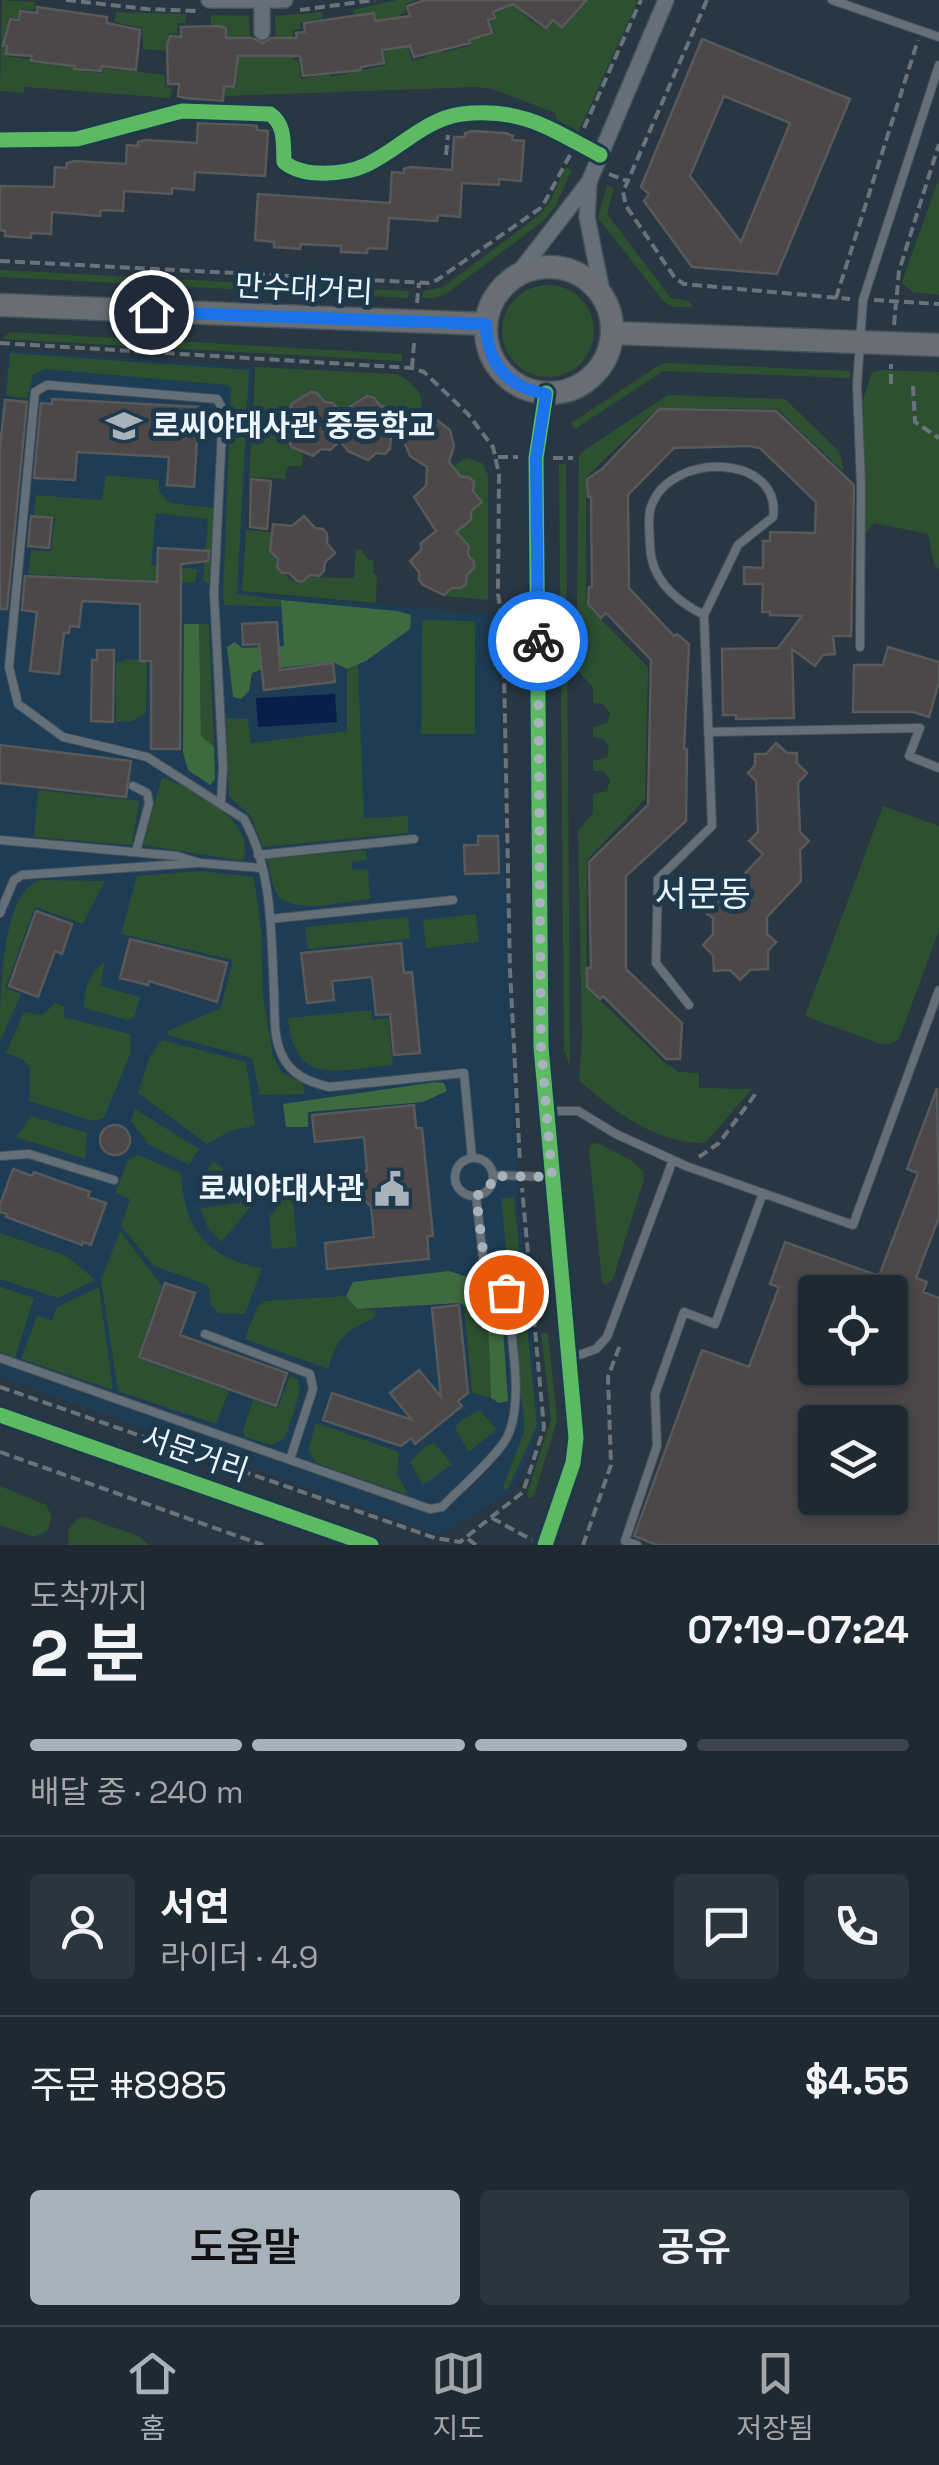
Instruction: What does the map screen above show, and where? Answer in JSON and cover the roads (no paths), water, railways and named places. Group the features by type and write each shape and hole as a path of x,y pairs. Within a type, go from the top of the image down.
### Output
{"main road":[{"path":"557,267 591,282 604,297 612,333 602,365 578,387 546,394 529,390 501,372 491,358 486,324 490,304 517,275 536,268 557,267"},
{"name":"만수대거리","path":"0,305 486,324"},
{"path":"612,333 939,344"}],"street":[{"path":"210,0 285,0"},
{"path":"604,297 587,217 590,182 666,0"},
{"path":"262,1 262,32"},
{"path":"0,140 77,139 182,111 270,114 278,119 283,131 284,162 292,169 320,174 364,166 443,118 464,114 531,118 600,155"},
{"path":"517,275 590,182"},
{"path":"544,1545 572,1462 576,1438 541,1047 536,458 546,394"},
{"name":"서문거리","path":"0,1415 371,1545"}],"lane":[{"path":"832,0 939,37"},
{"path":"860,647 862,300 936,86 939,65"},
{"path":"221,802 223,768 214,593 222,410 217,399 47,385 39,388 35,392 10,667 18,704 63,737 146,757 244,819 261,868 270,919 277,1039 290,1068 308,1082 330,1087 464,1074 472,1158"},
{"path":"689,1005 656,963 658,879 712,826 704,615 738,545 773,518 770,493 750,472 690,468 661,490 650,508 650,555 663,586 684,605 704,615"},
{"path":"708,732 920,728 909,756 939,768"},
{"path":"134,786 147,793 149,804 136,852"},
{"path":"258,855 414,839"},
{"path":"0,840 177,856 200,863"},
{"path":"0,913 14,880 22,875 200,863 261,868"},
{"path":"270,919 453,900"},
{"path":"546,1111 578,1111 616,1134 686,1166 853,1225 938,994"},
{"path":"0,1156 30,1154 114,1180"},
{"path":"472,1158 486,1163 493,1176 489,1190 476,1196 462,1192 455,1179 459,1165 472,1158"},
{"path":"571,1358 596,1349 607,1337 672,1160"},
{"path":"493,1176 552,1177"},
{"path":"637,1545 625,1540 656,1446 655,1394 672,1345 684,1312 715,1324 763,1193"},
{"path":"0,1358 430,1509 442,1507 504,1444 512,1428 516,1396 506,1292 486,1274 476,1196"},
{"path":"205,1334 310,1374 313,1389 290,1459"}],"water":[{"path":"335,694 337,722 258,727 256,698"}],"place":[{"name":"로씨야대사관 중등학교","path":"124,426"},
{"name":"로씨야대사관","path":"392,1189"}],"district":[{"name":"서문동","path":"703,894"}]}
